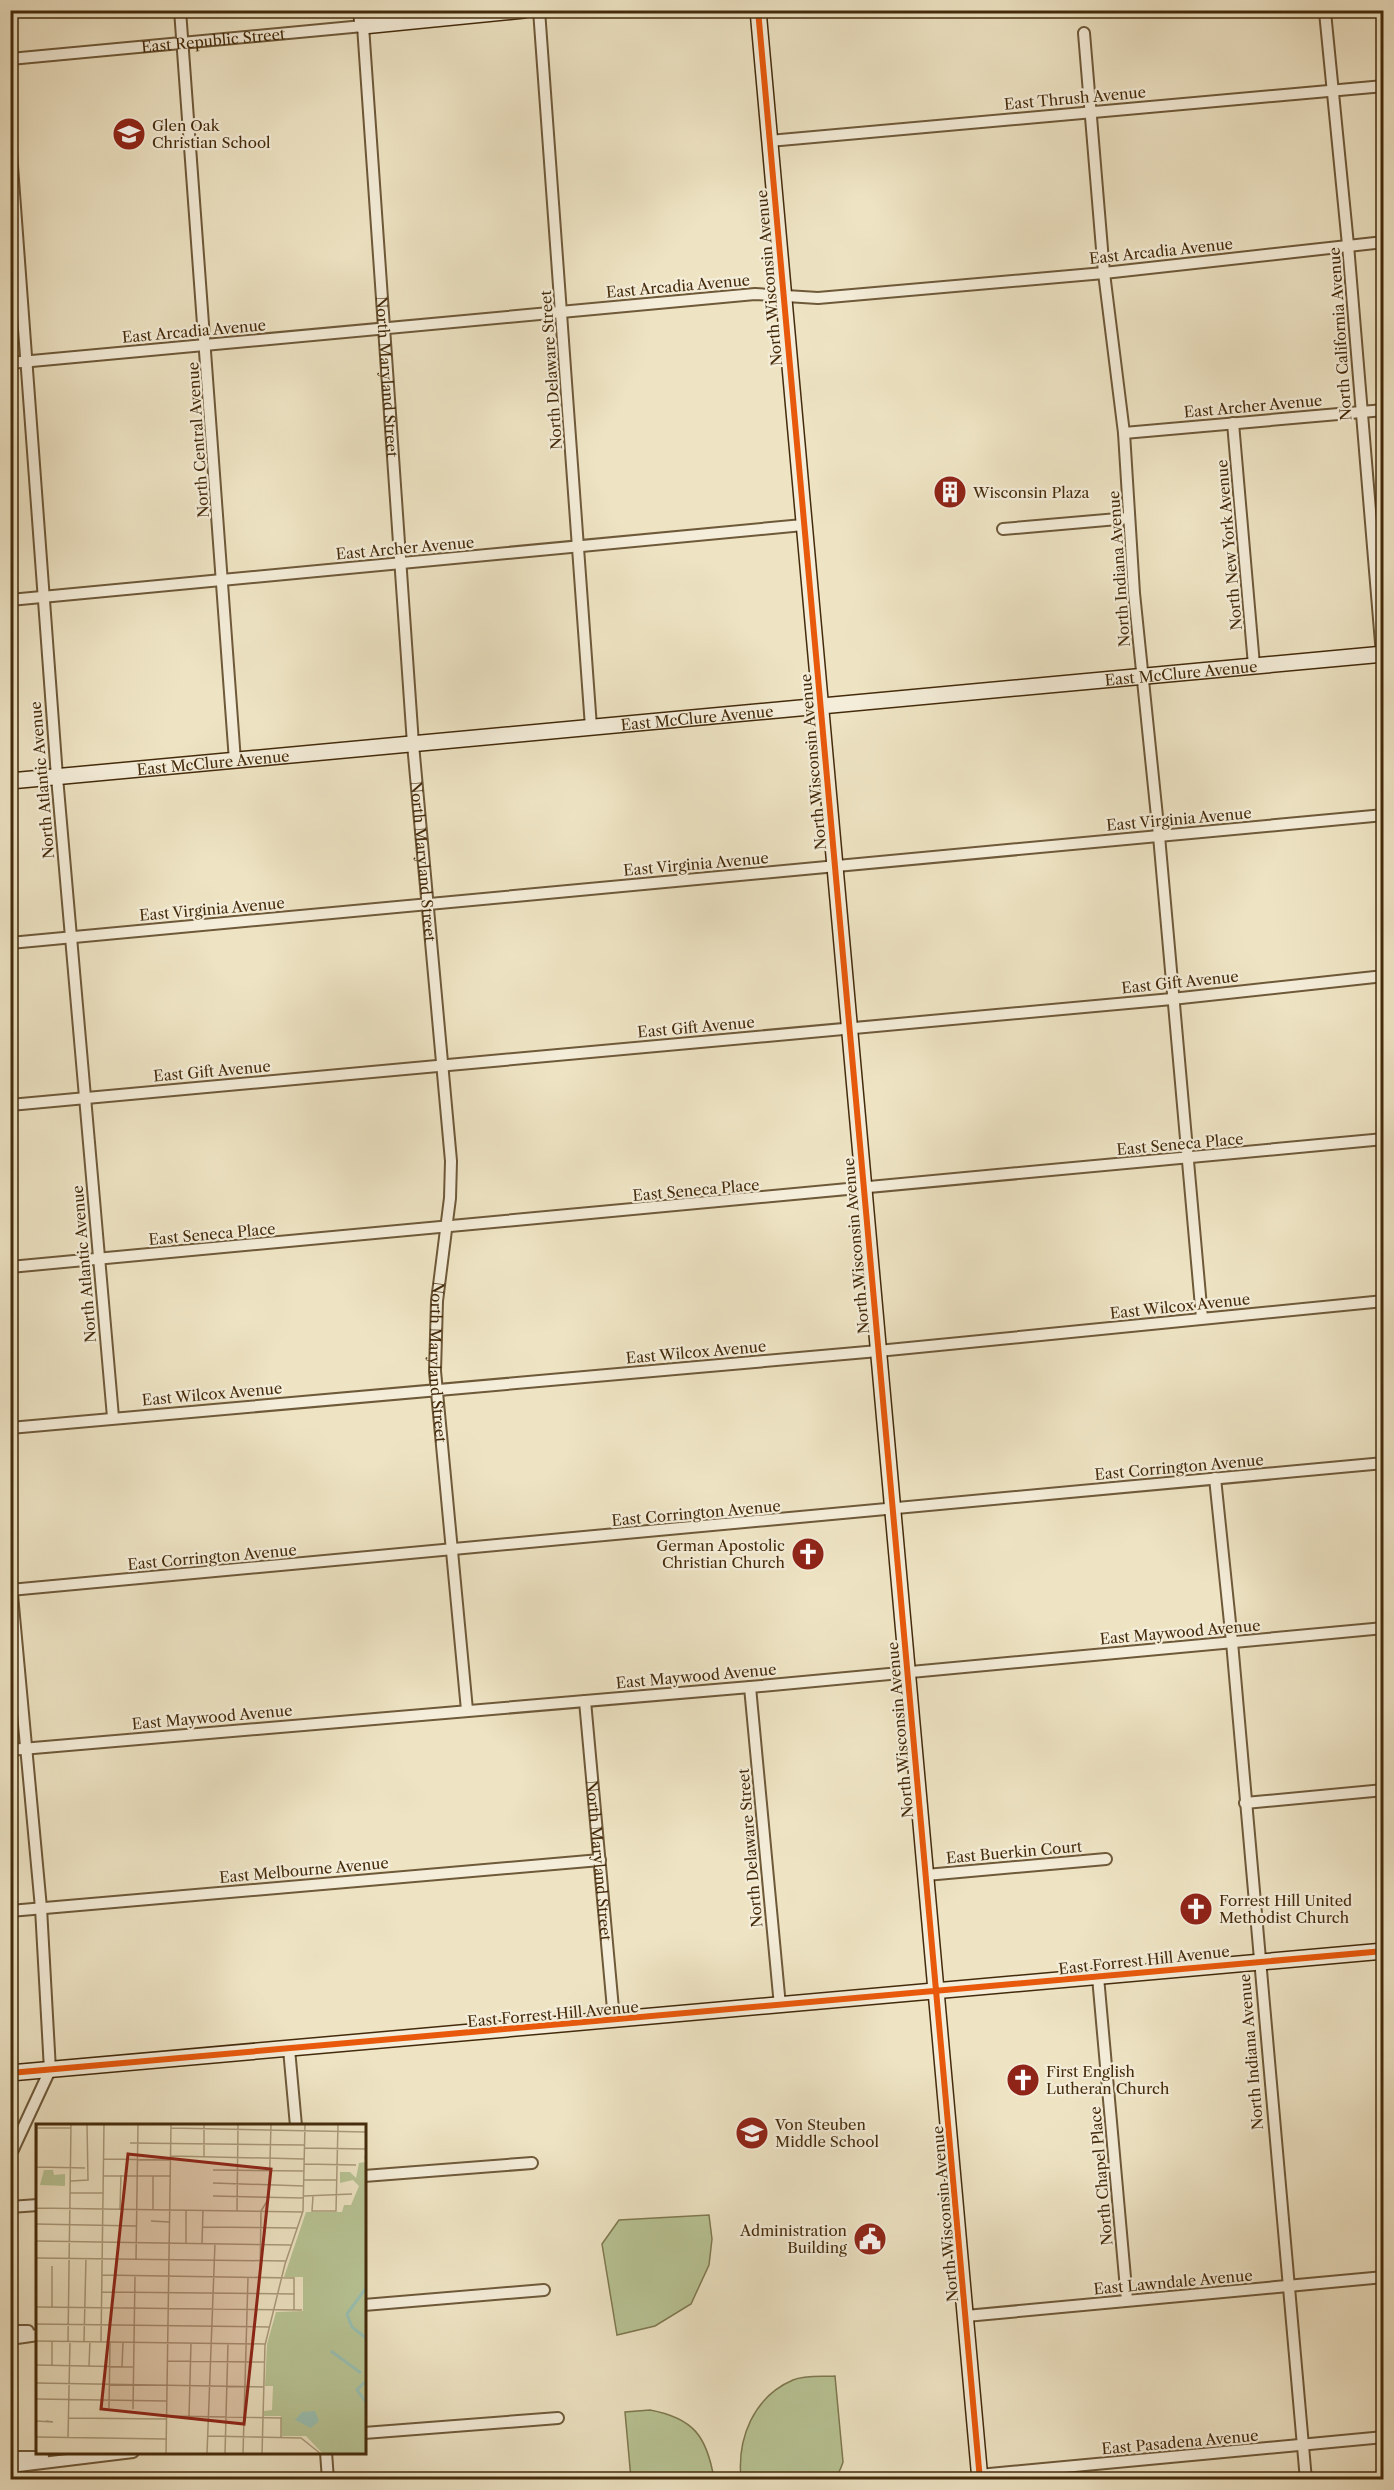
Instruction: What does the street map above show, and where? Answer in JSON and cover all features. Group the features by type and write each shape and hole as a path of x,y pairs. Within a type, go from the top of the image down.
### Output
{"street":[{"name":"North Central Avenue","path":"180,10 235,760"},
{"name":"North Maryland Street","path":"361,10 413,744 451,1172 436,1310 436,1390 467,1710"},
{"name":"East Republic Street","path":"10,59 524,10"},
{"name":"North Delaware Street","path":"540,10 591,727"},
{"name":"North Wisconsin Avenue","path":"758,10 980,2477"},
{"name":"North California Avenue","path":"1325,12 1348,245 1360,411 1383,654"},
{"name":"North Indiana Avenue","path":"1084,33 1104,273 1124,433 1142,675 1159,836 1202,1318"},
{"name":"East Thrush Avenue","path":"768,141 1383,86"},
{"name":"North Atlantic Avenue","path":"10,139 57,777 113,1417"},
{"name":"East Arcadia Avenue","path":"10,363 755,294 818,298 1104,273 1383,242"},
{"name":"East Archer Avenue","path":"1124,433 1383,410"},
{"name":"North New York Avenue","path":"1233,423 1254,665"},
{"path":"1003,530 1129,518"},
{"name":"East Archer Avenue","path":"10,600 803,525"},
{"name":"East McClure Avenue","path":"10,781 1383,654"},
{"name":"East Virginia Avenue","path":"10,943 1383,815"},
{"name":"East Gift Avenue","path":"10,1105 1172,999 1383,976"},
{"name":"East Seneca Place","path":"10,1267 1383,1139"},
{"name":"East Wilcox Avenue","path":"10,1428 113,1417 878,1351 1383,1301"},
{"name":"East Corrington Avenue","path":"11,1590 453,1551 1383,1463"},
{"name":"North Indiana Avenue","path":"1215,1478 1232,1642 1258,1961 1306,2480"},
{"path":"10,1583 41,1908 50,2070 10,2156"},
{"name":"East Maywood Avenue","path":"10,1750 750,1687 1383,1628"},
{"name":"North Delaware Street","path":"750,1687 780,2006"},
{"name":"North Maryland Street","path":"585,1701 614,2020"},
{"path":"1245,1803 1383,1790"},
{"name":"East Buerkin Court","path":"926,1875 1106,1859"},
{"name":"East Melbourne Avenue","path":"10,1911 600,1860"},
{"name":"East Forrest Hill Avenue","path":"10,2073 1383,1951"},
{"name":"North Chapel Place","path":"1098,1977 1127,2300"},
{"path":"289,2049 296,2124"},
{"path":"366,2176 532,2163"},
{"path":"10,2207 36,2205"},
{"name":"East Lawndale Avenue","path":"966,2316 1383,2277"},
{"path":"366,2305 544,2290"},
{"path":"10,2331 36,2330"},
{"path":"10,2339 36,2335"},
{"path":"366,2433 558,2418"},
{"name":"East Pasadena Avenue","path":"980,2477 1383,2437"},
{"path":"10,2467 117,2454"},
{"path":"326,2454 328,2480"},
{"path":"10,2457 109,2455"}],"green space":[{"path":"709,2215 712,2239 709,2265 691,2304 655,2326 617,2335 602,2244 619,2220"},
{"path":"835,2376 843,2462 837,2475 826,2480 815,2481 741,2479 740,2464 745,2435 750,2421 767,2397 779,2387 798,2378"},
{"path":"650,2410 677,2418 696,2431 707,2451 714,2479 631,2479 625,2412"}],"cycle path":[{"path":"758,10 980,2480"},
{"path":"10,2073 1384,1951"}],"place":[{"name":"Glen Oak Christian School","path":"129,134"},
{"name":"Wisconsin Plaza","path":"950,492"},
{"name":"German Apostolic Christian Church","path":"808,1554"},
{"name":"Forrest Hill United Methodist Church","path":"1196,1909"},
{"name":"First English Lutheran Church","path":"1023,2080"},
{"name":"Von Steuben Middle School","path":"752,2133"},
{"name":"Administration Building","path":"870,2239"}]}
